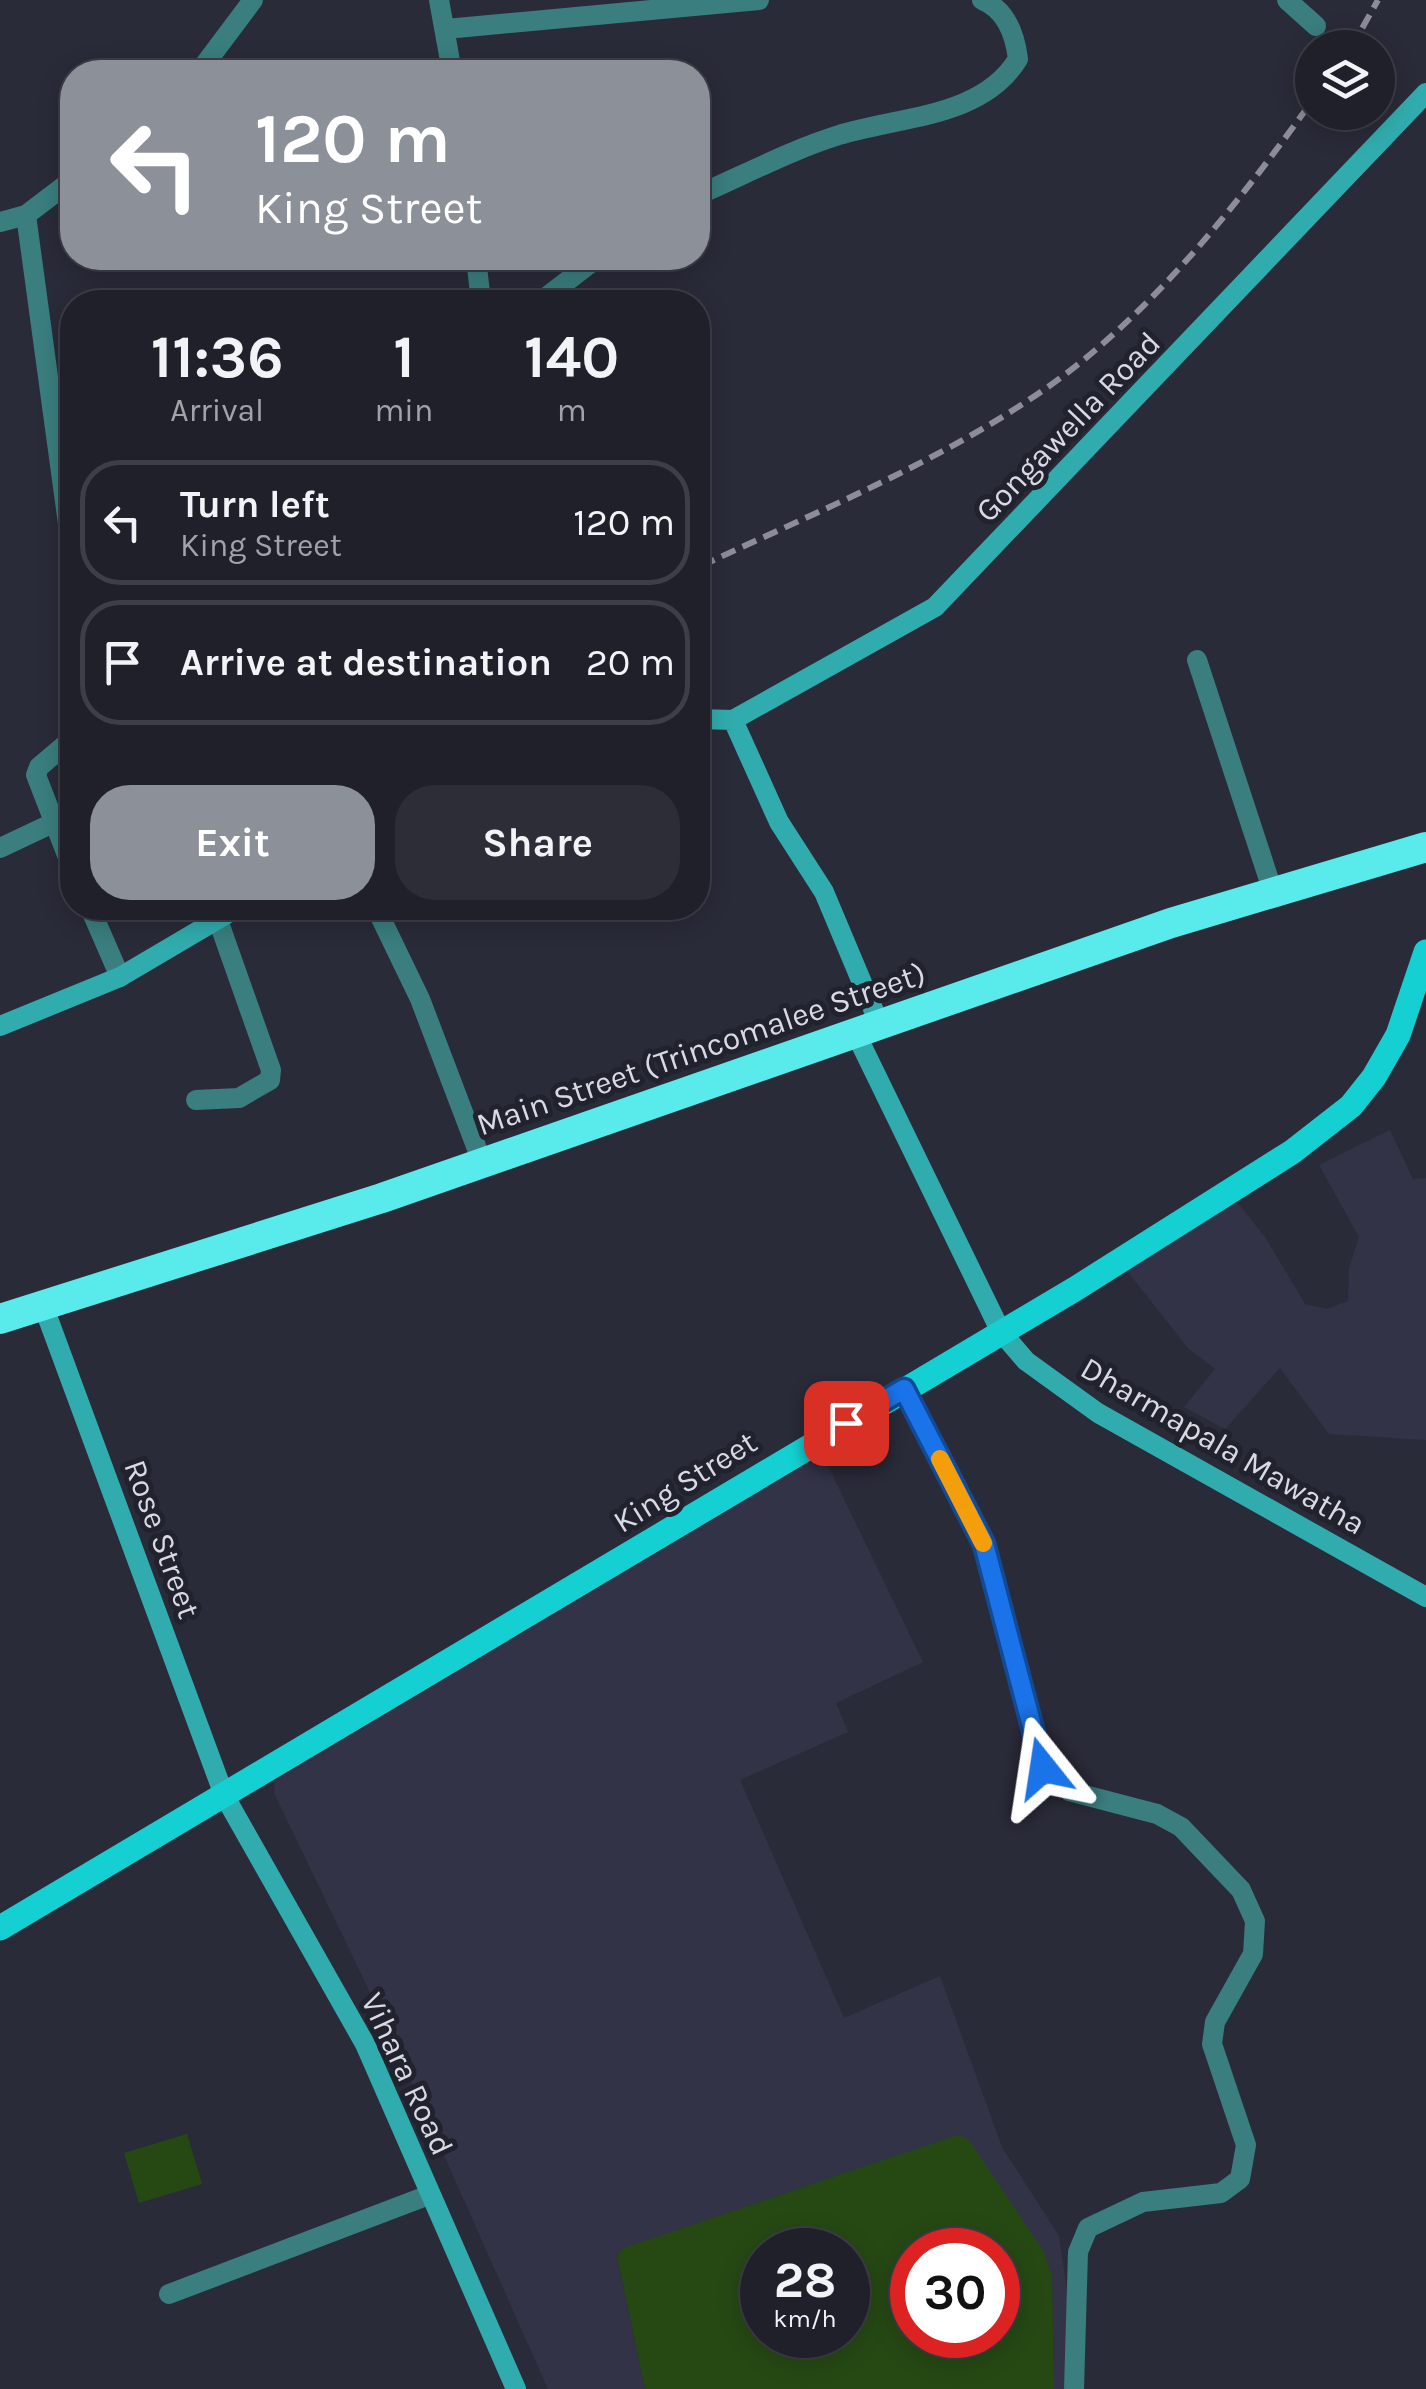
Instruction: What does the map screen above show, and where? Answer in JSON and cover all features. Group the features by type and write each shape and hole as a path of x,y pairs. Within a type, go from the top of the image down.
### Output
{"highway":[{"name":"Main Street (Trincomalee Street)","path":"0,1319 482,1162 1273,892 1426,847"}],"main road":[{"name":"King Street","path":"0,1928 1216,1202 1352,1106 1398,1035 1426,952"}],"street":[{"path":"209,60 254,0"},
{"path":"440,0 450,60"},
{"path":"446,29 759,0"},
{"path":"710,190 838,136 970,102 994,88 1018,59 1015,36 1001,12 982,0"},
{"path":"1287,0 1316,26"},
{"name":"Gongawella Road","path":"734,720 936,607 1426,93"},
{"path":"0,222 26,214 60,189"},
{"path":"26,214 60,433"},
{"path":"556,290 581,270"},
{"path":"1197,660 1273,892"},
{"path":"710,719 734,720"},
{"name":"Dharmapala Mawatha","path":"734,720 779,822 824,892 867,1028 1001,1332 1026,1362 1098,1413 1426,1597"},
{"path":"60,749 39,767 36,775 60,840"},
{"path":"0,848 53,823"},
{"path":"95,920 120,977"},
{"path":"0,1026 120,977 218,920 271,1070 270,1080 239,1098 196,1100"},
{"path":"382,920 420,999 482,1162"},
{"name":"Rose Street","path":"43,1305 224,1794"},
{"path":"904,1389 984,1544 1043,1768 1068,1791 1157,1814 1180,1827 1240,1890 1254,1921 1253,1954 1215,2022 1212,2044 1246,2145 1240,2180 1221,2193 1144,2202 1088,2228 1078,2252 1074,2389"},
{"name":"Vihara Road","path":"224,1794 364,2044 516,2389"},
{"path":"169,2294 429,2195"}],"shaded area":[{"path":"1390,1130 1413,1179 1426,1178 1426,1440 1329,1434 1280,1368 1225,1429 1184,1407 1215,1369 1188,1348 1124,1267 1237,1202 1265,1237 1305,1304 1327,1309 1348,1301 1349,1268 1359,1237 1319,1165"},
{"path":"813,1460 826,1462 923,1662 836,1703 848,1732 740,1780 844,2018 940,1976 1002,2147 1059,2236 1071,2319 1068,2389 1054,2389 1052,2276 969,2141 617,2257 645,2389 548,2389 390,2034 274,1793 275,1781"}],"green space":[{"path":"187,2134 202,2184 139,2203 124,2153"},
{"path":"958,2135 969,2140 1044,2252 1052,2276 1054,2389 645,2389 617,2256 624,2248"}],"railway":[{"path":"1361,30 1378,0"},
{"path":"710,562 877,485 963,440 1084,360 1121,328 1190,256 1295,124"}],"slow traffic":[{"path":"940,1459 983,1543"}],"route":[{"path":"846,1423 904,1389 984,1544 1043,1768"}]}
